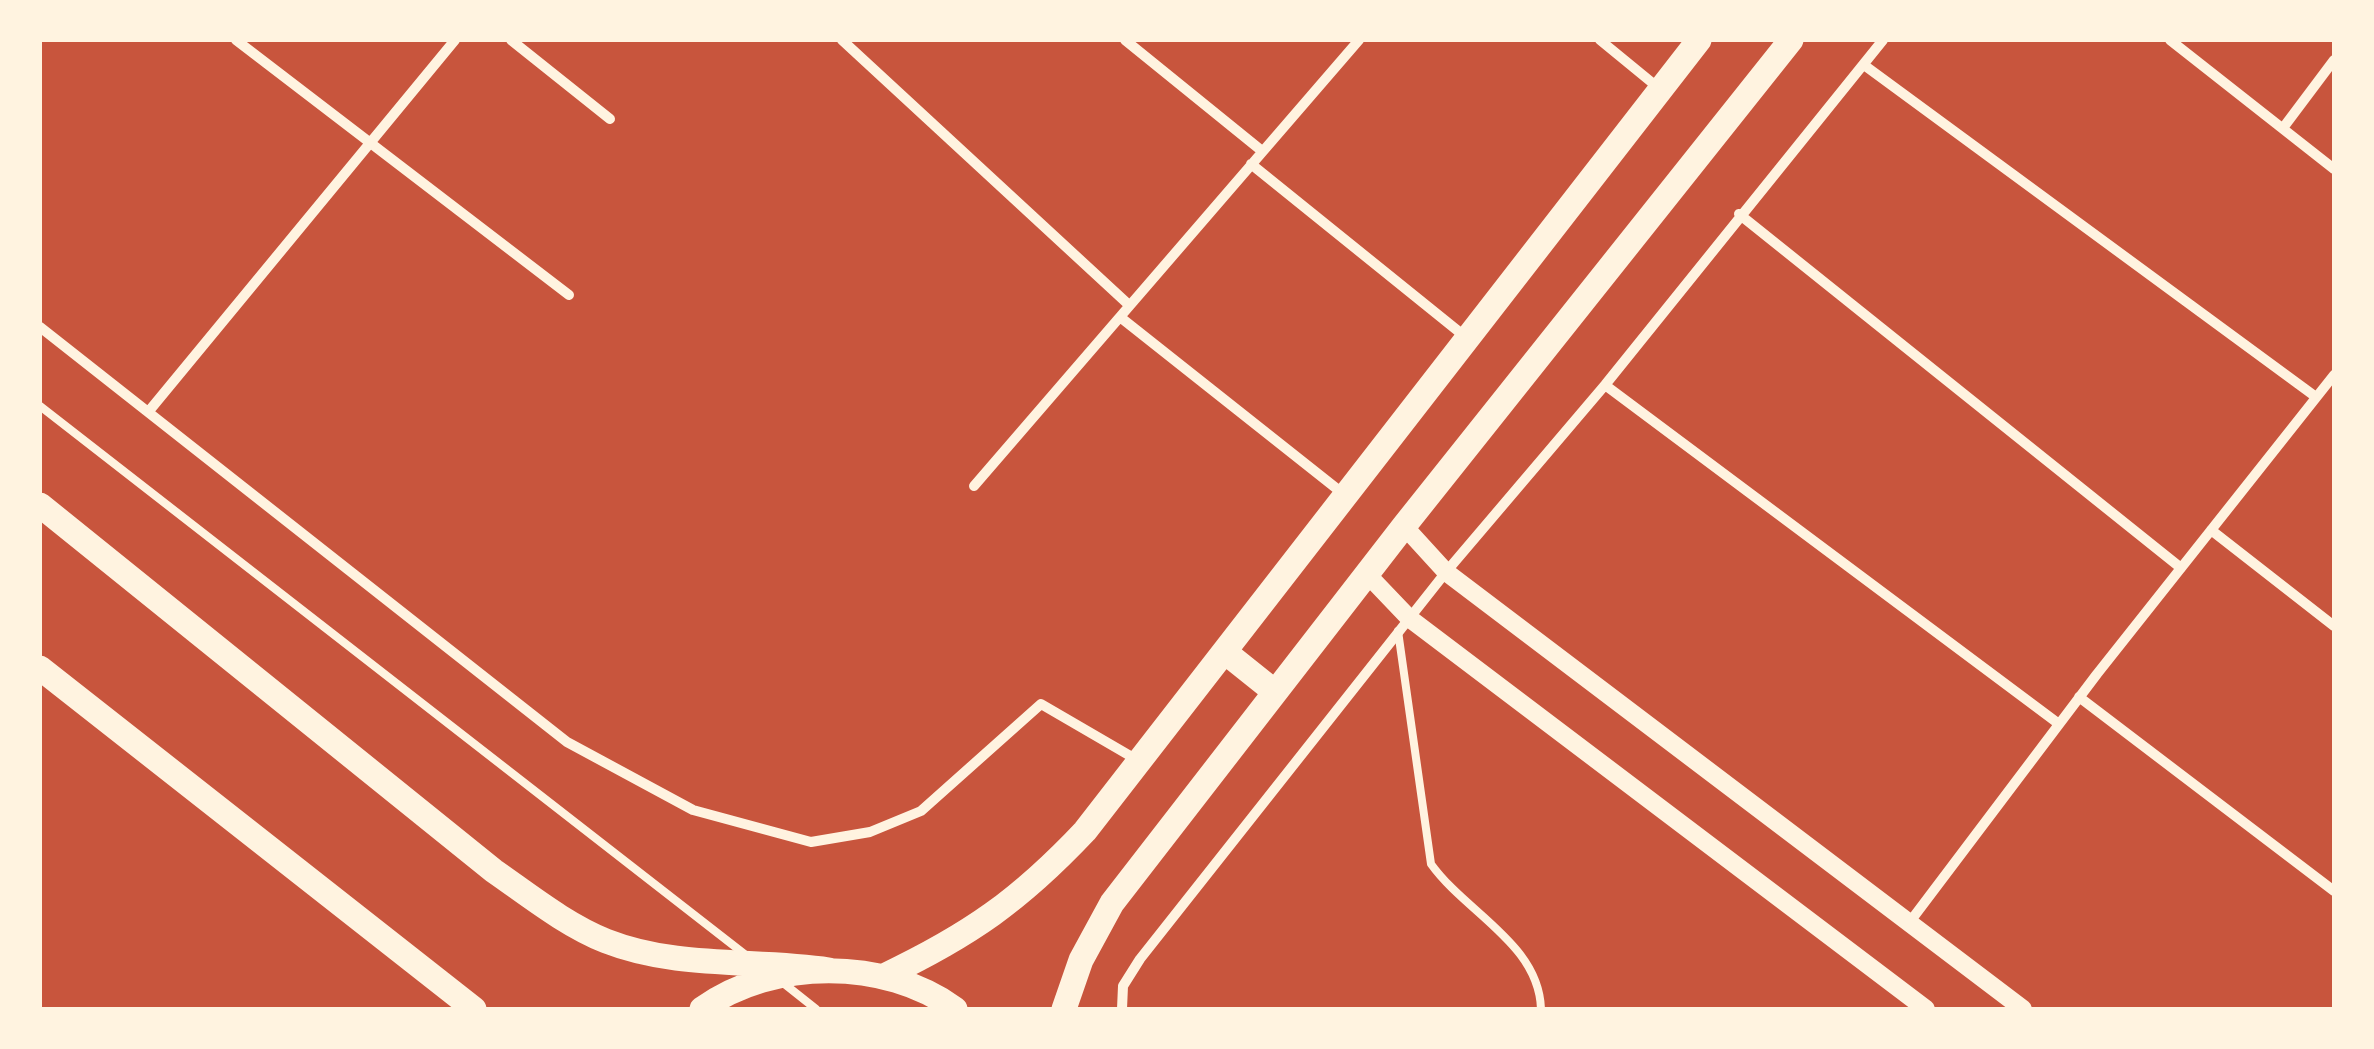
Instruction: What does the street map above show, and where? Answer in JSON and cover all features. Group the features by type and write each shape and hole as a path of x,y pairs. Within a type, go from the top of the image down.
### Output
{"main road":[{"path":"884,976 986,922 1038,880 1086,831 1699,40"},
{"path":"1064,1009 1081,960 1112,902 1366,574 1791,40"},
{"path":"40,505 494,871 552,912 606,941 667,957 884,976 940,998 955,1009"},
{"path":"1225,652 1274,692"},
{"path":"40,668 474,1009"},
{"path":"702,1009 770,977 829,970"}],"street":[{"path":"236,40 569,295"},
{"path":"149,410 455,40"},
{"path":"512,40 610,119"},
{"path":"842,40 1129,306"},
{"path":"1125,40 1262,151"},
{"path":"974,486 1359,40"},
{"path":"1600,40 1662,91"},
{"path":"1122,1009 1122,986 1140,958 1446,572 1605,385 1883,40"},
{"path":"2170,40 2334,169"},
{"path":"2283,128 2334,60"},
{"path":"1864,65 2316,397"},
{"path":"1251,164 1469,340"},
{"path":"1739,214 2181,568"},
{"path":"1120,316 1347,496"},
{"path":"40,326 567,742 693,810 811,842 870,832 921,811 1041,704 1140,761"},
{"path":"1909,922 2079,697 2334,375"},
{"path":"1605,385 2059,724"},
{"path":"1404,526 1446,572 2023,1009"},
{"path":"2211,530 2334,626"},
{"path":"1366,574 1404,625 1926,1009"},
{"path":"2079,697 2334,891"}],"lane":[{"path":"40,406 816,1009"},
{"path":"1404,625 1424,835 1432,864 1444,883 1530,963 1540,991 1541,1009"}]}
